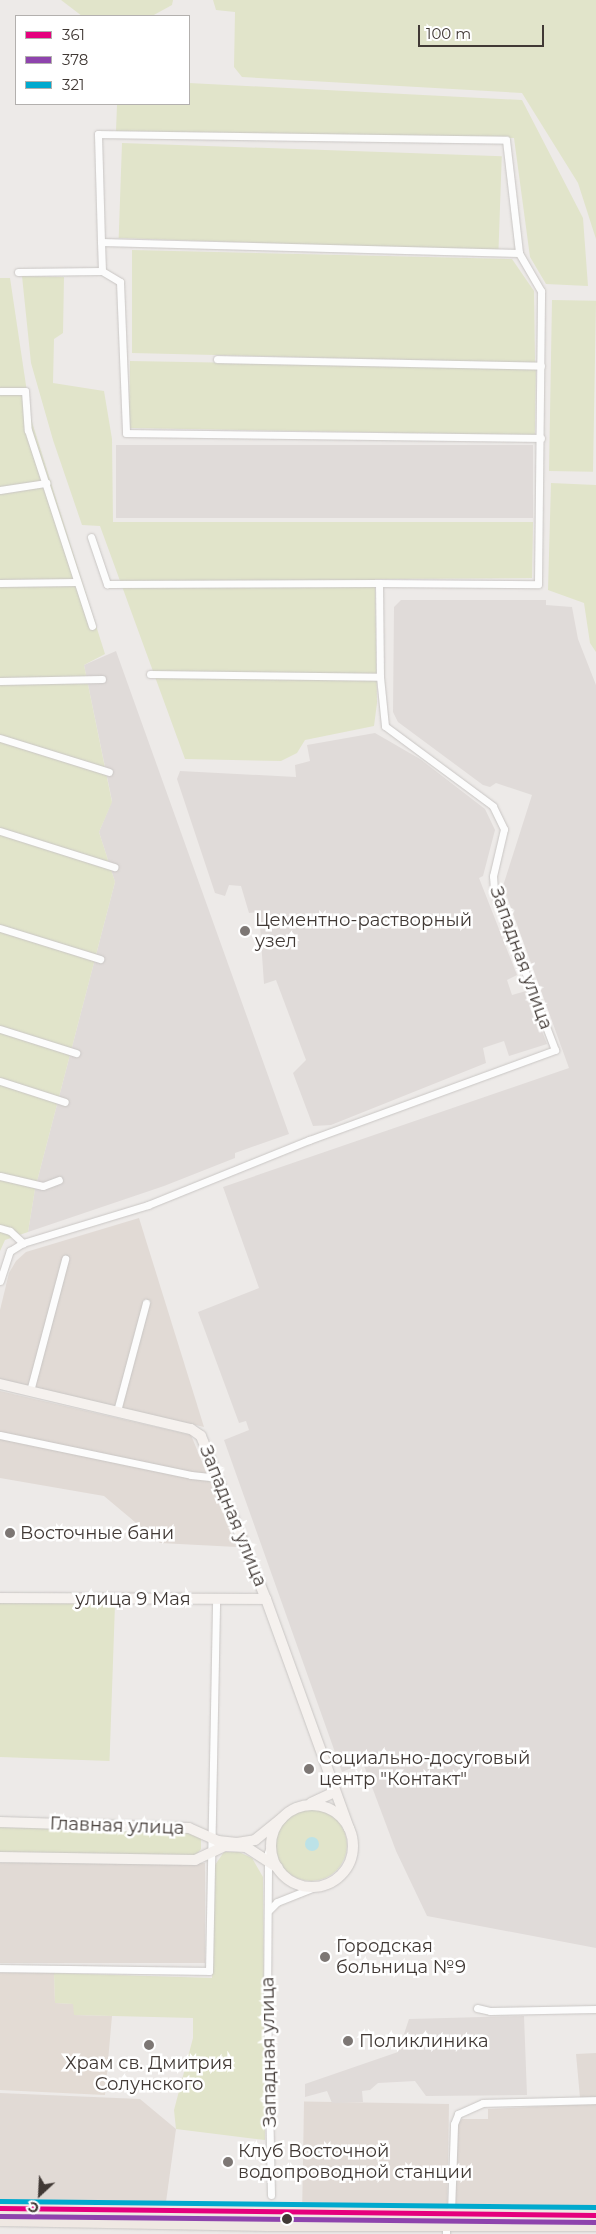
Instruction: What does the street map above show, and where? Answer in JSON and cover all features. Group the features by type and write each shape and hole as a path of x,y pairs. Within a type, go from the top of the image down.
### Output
{"main road":[{"path":"0,2208 260,2213 451,2212 596,2215"},
{"path":"0,2220 446,2229 596,2225"}],"street":[{"path":"91,537 107,584 538,584 541,291 519,253 506,140 98,134 102,271"},
{"path":"101,242 519,253"},
{"path":"18,272 102,271 120,282 126,433 540,438"},
{"path":"217,359 541,366"},
{"path":"0,391 25,391 28,430 76,582 92,626"},
{"path":"0,490 46,483"},
{"path":"0,583 76,582"},
{"name":"Западная улица","path":"23,1243 148,1205 309,1140 555,1050 494,890 493,876 504,830 494,806 385,726 380,677 380,583"},
{"path":"150,674 380,677"},
{"path":"0,681 102,679"},
{"path":"0,738 109,772"},
{"path":"0,831 114,867"},
{"path":"0,928 100,959"},
{"path":"0,1029 76,1053"},
{"path":"0,1081 65,1102"},
{"path":"0,1176 43,1186 59,1180"},
{"path":"0,1228 10,1231 23,1243 10,1251 0,1281"},
{"path":"30,1391 65,1259"},
{"path":"117,1411 146,1303"},
{"name":"Западная улица","path":"0,1384 191,1429 206,1444 266,1599 349,1828"},
{"path":"0,1435 191,1475 219,1478"},
{"name":"улица 9 Мая","path":"0,1598 266,1599"},
{"path":"0,1968 209,1971 209,1853 216,1599"},
{"path":"320,1886 295,1883 278,1868 272,1853 272,1838 282,1818 305,1805 335,1792"},
{"path":"269,1910 277,1902 320,1886 339,1876 350,1862 353,1845 349,1828 338,1814 328,1808 305,1805"},
{"name":"Главная улица","path":"0,1822 189,1828 224,1843 246,1843 282,1818"},
{"name":"Западная улица","path":"271,2195 268,1861 272,1838"},
{"name":"Главная улица","path":"0,1857 196,1860 225,1846 246,1847 278,1868"},
{"path":"477,2008 490,2011 596,2009"},
{"path":"451,2212 454,2124 458,2114 483,2104 596,2100"}],"shaded area":[{"path":"116,445 533,445 533,518 116,518"},
{"path":"401,600 546,600 546,605 572,607 578,639 596,685 596,1948 427,1916 396,1851 363,1763 342,1772 224,1440 249,1430 246,1421 239,1423 198,1312 259,1288 223,1187 569,1068 503,886 532,795 496,783 490,787 483,785 398,722 393,712 394,607"},
{"path":"116,651 289,1134 235,1153 235,1158 164,1186 28,1232 35,1189 115,882 99,832 112,801 84,665"},
{"path":"375,733 420,759 485,809 495,830 483,876 479,878 517,975 507,980 512,995 526,991 547,1044 509,1056 504,1041 483,1048 486,1063 331,1125 313,1126 293,1073 306,1060 276,980 264,984 259,912 249,913 241,886 229,885 225,896 215,893 177,779 180,771 296,777 295,765 310,761 307,745"},
{"path":"139,1218 204,1427 0,1380 0,1310 9,1273 16,1261 26,1252"},
{"path":"0,1391 191,1435 237,1547 160,1543 104,1496 0,1478"},
{"path":"0,1863 205,1863 205,1963 0,1963"},
{"path":"0,1973 54,1973 55,2003 74,2004 74,2015 112,2016 105,2095 0,2090"},
{"path":"524,2016 527,2095 426,2096 415,2081 378,2083 370,2090 362,2091 363,2102 332,2103 327,2091 305,2097 305,2084 398,2052 409,2019"},
{"path":"596,2053 596,2098 580,2098 576,2054"},
{"path":"0,2093 140,2099 176,2129 166,2202 0,2201"},
{"path":"304,2101 449,2104 447,2205 302,2202"},
{"path":"596,2104 596,2206 455,2205 457,2125 462,2119 488,2119 488,2109"}],"green space":[{"path":"61,0 173,0 172,5 154,15 81,15"},
{"path":"213,0 596,0 596,239 578,183 522,93 242,77 234,67 235,12 216,10"},
{"path":"190,83 522,100 583,218 588,286 546,284 530,257 514,138 116,131 117,105 190,105"},
{"path":"122,143 502,156 498,251 119,238"},
{"path":"132,250 512,259 534,291 535,363 132,353"},
{"path":"22,276 64,277 63,333 54,339 53,383 104,391 112,439 113,522 533,522 532,578 375,579 377,703 374,726 305,740 297,753 281,761 185,759 100,526 82,525 53,440 31,363"},
{"path":"0,278 10,278 31,419 105,654 84,665 112,802 99,832 115,882 35,1189 28,1232 5,1240 0,1251"},
{"path":"552,300 596,301 593,472 549,471"},
{"path":"130,361 536,368 535,435 129,428"},
{"path":"551,483 596,485 596,652 590,643 584,603 548,590"},
{"path":"0,1600 115,1604 110,1761 0,1757"},
{"path":"311,1809 325,1812 337,1819 344,1831 347,1845 344,1859 337,1871 325,1878 311,1881 297,1878 285,1871 278,1859 275,1845 278,1831 285,1819 297,1812"},
{"path":"0,1827 194,1831 201,1838 201,1849 194,1857 0,1853"},
{"path":"224,1852 239,1852 252,1858 263,1877 265,2140 176,2129 174,2110 193,2038 193,2018 74,2015 73,2004 55,2003 54,1973 212,1978 215,1865"}],"water":[{"path":"309,1837 315,1837 319,1844 315,1851 309,1851 305,1847 305,1841"}],"transit line":[{"name":"321","path":"0,2201 596,2207"},
{"name":"361","path":"0,2208 596,2215"},
{"name":"378","path":"0,2216 596,2222"}],"place":[{"name":"Цементно-растворный узел","path":"245,931"},
{"name":"Восточные бани","path":"10,1533"},
{"name":"Социально-досуговый центр \"Контакт\"","path":"309,1769"},
{"name":"Городская больница №9","path":"325,1957"},
{"name":"Поликлиника","path":"348,2041"},
{"name":"Храм св. Дмитрия Солунского","path":"149,2045"},
{"name":"Клуб Восточной водопроводной станции","path":"228,2162"}]}
